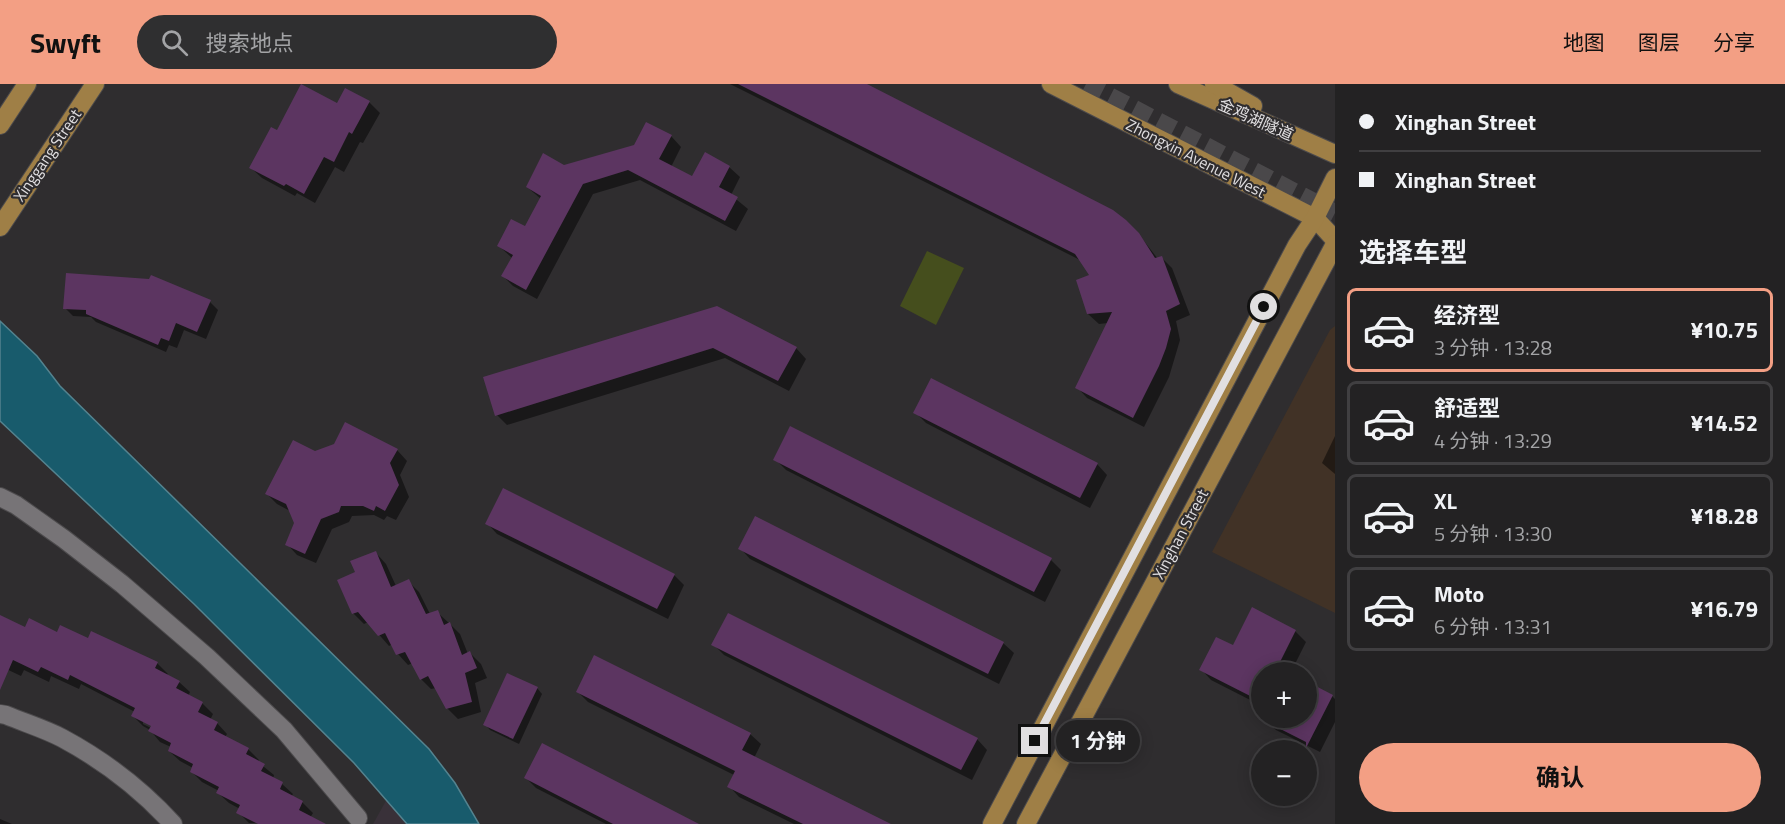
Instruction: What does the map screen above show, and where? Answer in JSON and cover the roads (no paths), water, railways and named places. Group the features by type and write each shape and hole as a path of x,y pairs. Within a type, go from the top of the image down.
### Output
{"main road":[{"path":"0,125 27,84"},
{"name":"Xinggang Street","path":"0,227 95,84"},
{"name":"Zhongxin Avenue West","path":"1051,84 1315,218 1335,242"},
{"name":"金鸡湖隧道","path":"1178,84 1335,154"},
{"path":"1214,84 1335,154"},
{"name":"Xinghan Street","path":"992,824 1297,245 1315,218 1335,178"},
{"name":"Xinghan Street","path":"1026,824 1335,242"}],"street":[{"path":"0,497 16,505 72,545 122,584 207,657 284,730 358,818"},
{"path":"0,714 62,738 116,773 154,804 173,824"}],"water":[{"path":"0,321 37,356 60,386 429,749 455,783 479,824 407,824 354,763 194,604 0,421"}],"tunnel":[{"path":"1086,84 1335,213"}]}
